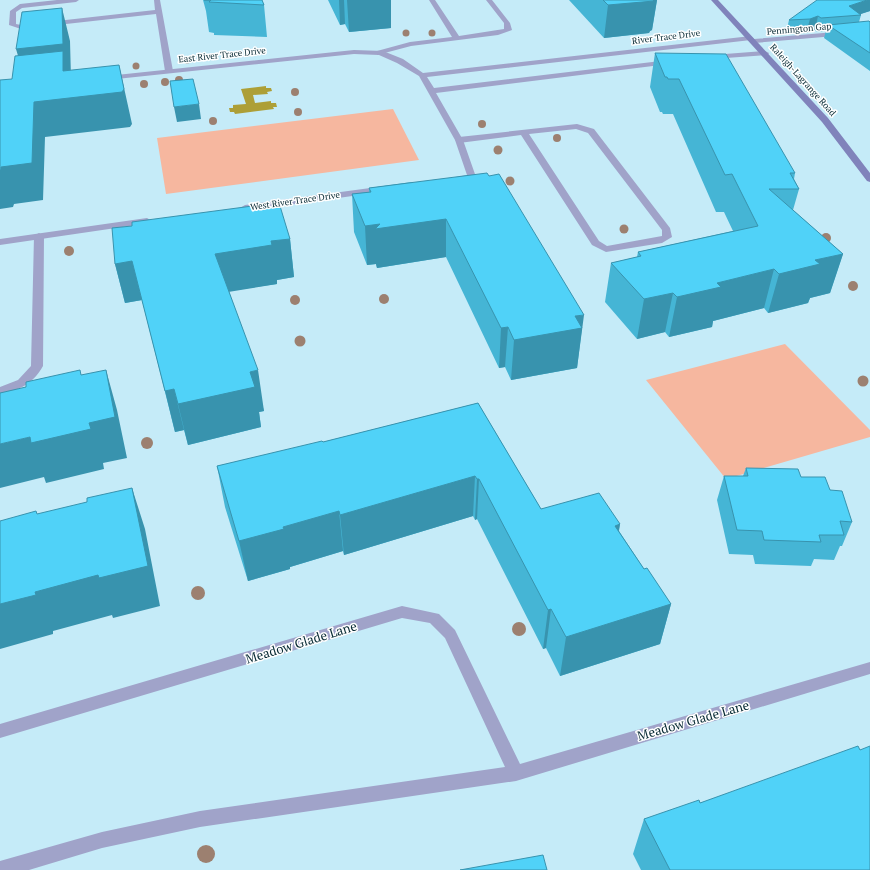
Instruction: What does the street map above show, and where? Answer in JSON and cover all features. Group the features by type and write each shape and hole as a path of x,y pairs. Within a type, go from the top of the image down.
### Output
{"main road":[{"name":"Raleigh-Lagrange Road","path":"714,0 765,53 825,120 870,179"}],"street":[{"path":"76,0 20,6 13,11 12,25 21,27 160,12"},
{"path":"157,0 169,71"},
{"path":"432,0 457,38"},
{"path":"380,53 410,44 498,33 508,30 507,23 489,0"},
{"name":"Pennington Gap","path":"752,40 870,31"},
{"name":"River Trace Drive","path":"422,75 752,40"},
{"name":"East River Trace Drive","path":"100,78 354,52 380,53 400,61 422,75 432,91"},
{"path":"706,58 765,53"},
{"path":"584,57 596,71"},
{"path":"449,180 472,177 459,140 432,91 674,62"},
{"path":"459,140 523,132 576,126 591,131 667,230 668,237 662,240 606,249 596,243 523,132"},
{"name":"West River Trace Drive","path":"236,209 394,188"},
{"path":"0,242 158,220"},
{"path":"0,391 21,384 32,376 37,366 40,236"},
{"name":"Meadow Glade Lane","path":"0,731 402,612 434,618 450,634 516,772"},
{"name":"Meadow Glade Lane","path":"0,870 95,842 200,819 516,772 870,668"}],"shaded area":[{"path":"266,86 266,88 271,88 272,91 267,92 268,94 253,95 255,103 271,101 271,103 276,103 277,107 273,107 274,109 235,114 234,112 230,112 229,108 233,108 233,105 246,104 241,89"},
{"path":"393,109 419,160 166,194 157,138"},
{"path":"785,344 870,430 870,437 726,479 646,380"}],"building":[{"path":"211,0 262,0 264,5 209,2"},
{"path":"603,0 653,0 654,1 608,5"},
{"path":"817,0 867,0 849,6 861,15 821,18 818,16 810,19 789,20"},
{"path":"62,8 63,44 16,49 22,12"},
{"path":"869,21 870,53 828,25"},
{"path":"63,51 63,71 119,65 124,89 122,92 34,102 32,163 1,167 0,170 0,80 12,79 15,56"},
{"path":"655,53 726,54 795,173 790,173 799,189 769,189 843,254 815,260 820,264 779,274 774,269 717,283 721,287 677,297 673,293 644,299 611,263 641,256 638,252 758,226 732,174 725,175 679,79 668,79 665,77"},
{"path":"193,79 199,104 174,107 170,81"},
{"path":"487,173 489,176 499,174 584,315 575,316 582,328 514,340 508,327 501,328 446,219 375,229 380,224 365,226 352,194 371,192 369,188"},
{"path":"260,205 261,208 280,206 290,239 271,241 272,245 215,254 258,370 250,372 255,387 178,404 174,389 165,391 132,261 115,264 112,228 132,226 132,222"},
{"path":"80,370 81,375 106,370 115,417 89,423 91,429 31,443 30,437 0,444 0,393 26,387 26,382"},
{"path":"478,403 541,509 599,493 620,524 615,526 644,569 647,568 671,604 566,637 551,609 548,610 479,479 475,476 340,515 339,511 283,527 284,529 239,541 217,466 323,442"},
{"path":"746,468 798,469 801,477 825,477 830,490 842,491 852,522 840,521 844,535 819,535 821,542 764,540 762,531 737,530 724,476 748,476"},
{"path":"132,488 148,566 99,578 98,575 35,592 36,595 0,604 0,521 36,511 37,514 87,502 87,498"},
{"path":"858,746 860,750 870,746 870,870 670,870 644,819 699,800 700,803"},
{"path":"543,855 547,870 460,870"}]}
